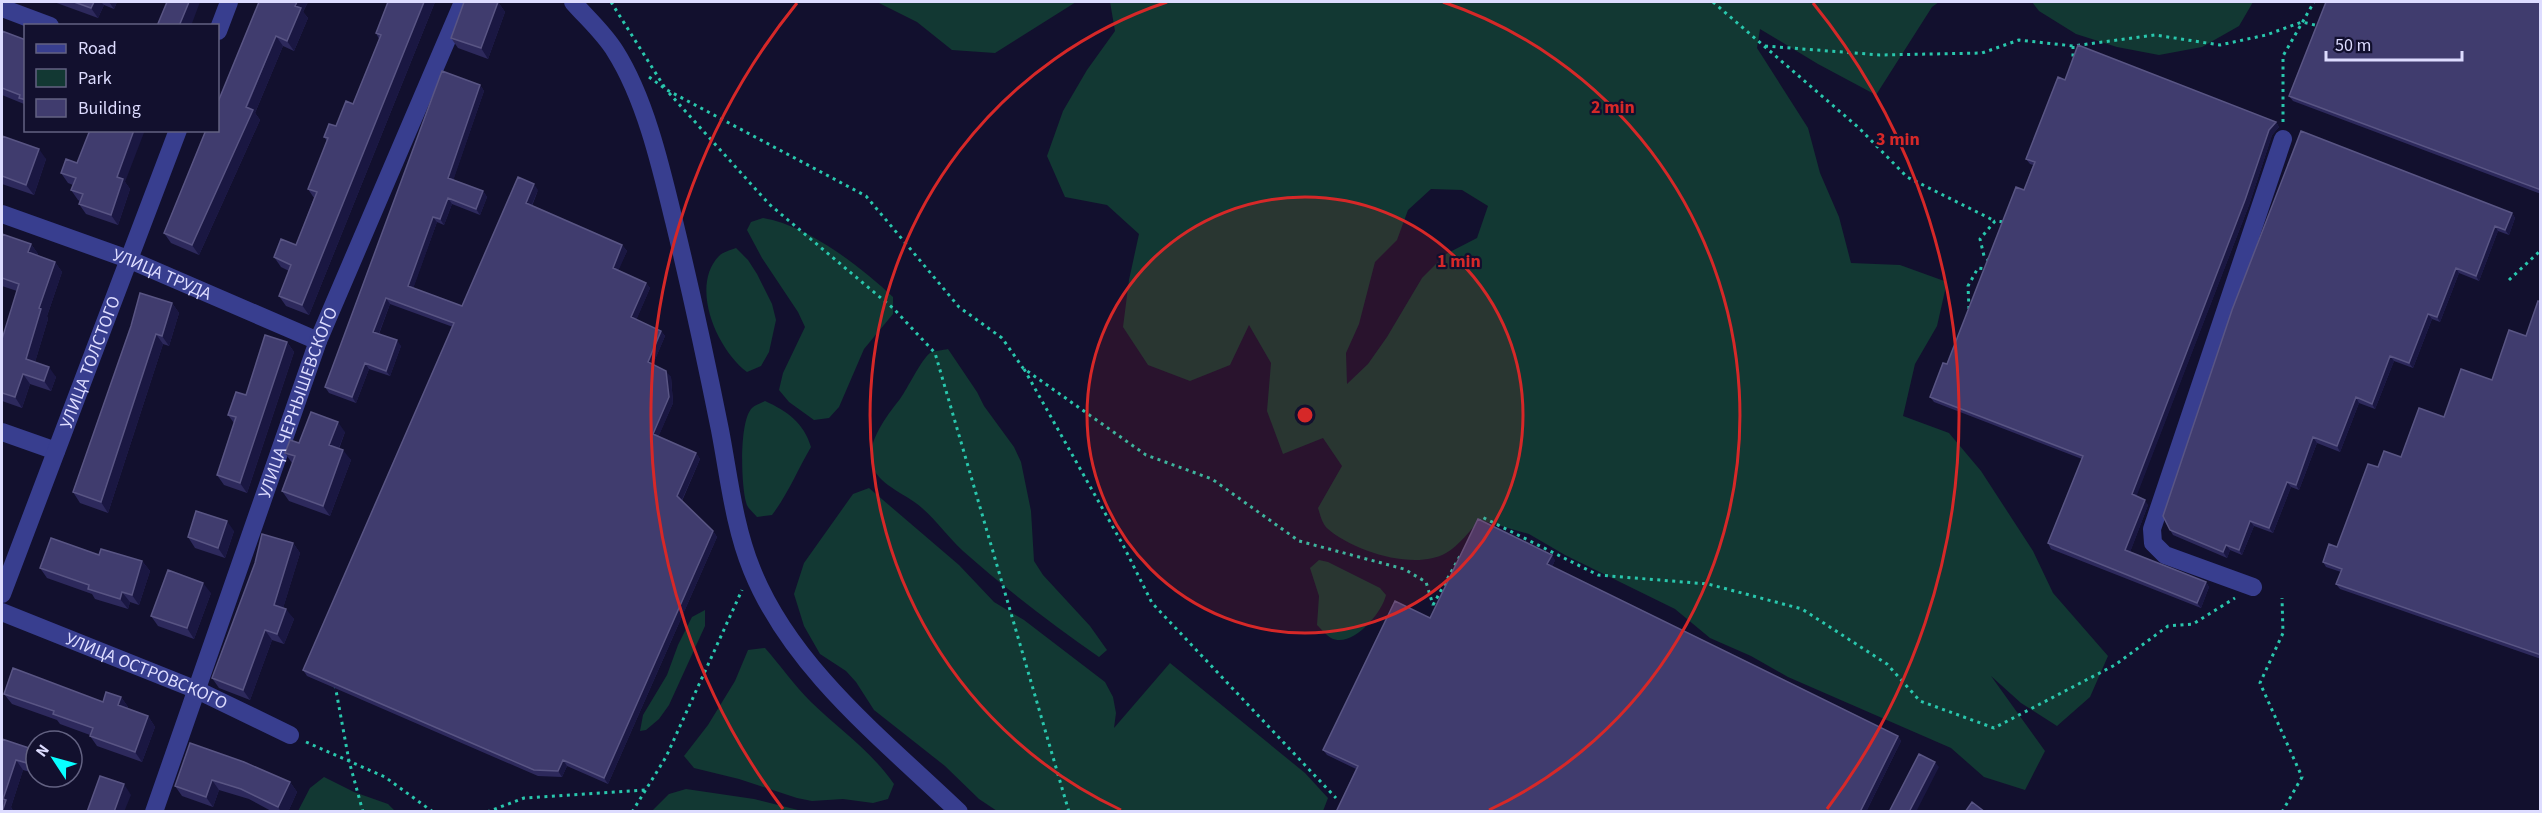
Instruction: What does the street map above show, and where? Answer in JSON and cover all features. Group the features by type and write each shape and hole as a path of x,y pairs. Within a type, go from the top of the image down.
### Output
{"street":[{"path":"219,28 229,2"},
{"name":"УЛИЦА ЧЕРНЫШЕВСКОГО","path":"154,812 318,340 463,2"},
{"path":"573,2 615,50 642,107 661,168 701,333 739,532 766,602 783,629 813,668 958,812"},
{"path":"2,8 46,24"},
{"name":"УЛИЦА ТОЛСТОГО","path":"2,594 177,132"},
{"path":"2253,587 2165,555 2152,543 2151,529 2283,138"},
{"name":"УЛИЦА ТРУДА","path":"2,214 128,259 318,340"},
{"path":"2,432 56,451"},
{"name":"УЛИЦА ОСТРОВСКОГО","path":"2,612 197,690 290,735"}],"path":[{"path":"611,2 667,90 769,204 894,309 935,353 1069,812"},
{"path":"1713,2 1859,128 1906,177 1995,221 2006,222"},
{"path":"2283,138 2283,56 2314,2"},
{"path":"1765,46 1880,55 1982,53 2019,40 2073,46 2155,35 2220,45 2266,35 2302,22 2322,26"},
{"path":"2073,46 2074,68"},
{"path":"641,70 667,90 866,196 959,307 1002,338 1023,368 1123,545 1152,603 1336,798"},
{"path":"1991,263 1984,256 1980,238 1995,221"},
{"path":"2509,280 2541,251"},
{"path":"1974,313 1968,309 1968,286 1978,268 1988,269"},
{"path":"1023,368 1146,454 1212,479 1299,541 1404,569 1426,582 1433,605 1466,546"},
{"path":"1476,527 1482,517 1599,575 1708,584 1802,609 1887,664 1920,700 1994,728 2115,665 2168,626 2193,624 2253,587"},
{"path":"632,812 666,757 752,570"},
{"path":"2282,598 2283,633 2260,683 2302,777 2282,812"},
{"path":"334,684 349,761 363,812"},
{"path":"290,735 385,777 433,812"},
{"path":"487,812 524,798 646,790"}],"green space":[{"path":"877,2 1076,2 995,53 952,50 917,22"},
{"path":"1110,2 1939,2 1932,7 1876,95 1760,29 1757,48 1808,128 1820,173 1839,217 1851,263 1900,265 1947,282 1937,326 1915,364 1903,416 1949,433 1981,471 2033,551 2053,593 2108,656 2090,697 2057,726 2021,703 1991,676 2045,751 2025,790 1984,777 1951,748 1788,677 1751,656 1710,638 1675,609 1565,555 1529,534 1480,520 1451,550 1433,558 1418,560 1385,556 1368,551 1353,545 1328,529 1318,508 1342,466 1323,438 1283,454 1267,411 1271,363 1249,325 1230,365 1190,381 1148,365 1123,327 1129,280 1139,234 1107,205 1065,197 1047,156 1063,111 1087,70 1115,31","holes":["1431,189 1462,190 1488,206 1477,238 1446,254 1422,278 1368,364 1347,384 1346,353 1359,324 1375,262 1397,240 1408,210"]},
{"path":"2032,2 2253,2 2239,26 2202,47 2159,55 2117,47 2076,34 2039,11"},
{"path":"763,218 780,222 815,238 865,273 893,297 893,314 864,349 839,407 829,418 814,420 789,402 779,390 783,373 805,327 747,230 751,222"},
{"path":"736,248 757,274 772,304 776,320 769,352 761,366 747,372 736,362 717,334 707,301 710,269 719,256"},
{"path":"948,349 984,406 1014,447 1021,462 1031,511 1034,561 1043,575 1090,626 1107,650 1099,657 996,579 963,551 922,508 888,485 873,468 871,450 878,431 926,357 932,352"},
{"path":"765,401 794,419 804,431 811,447 772,515 757,517 748,506 744,493 743,439 748,415 753,407"},
{"path":"869,488 959,565 994,602 1024,620 1105,682 1113,697 1116,713 1114,728 1170,663 1305,773 1328,798 1323,811 997,811 979,799 945,766 874,710 846,671 820,654 804,626 794,594 804,563 853,494"},
{"path":"1319,560 1328,562 1380,588 1386,595 1379,611 1365,627 1348,638 1339,640 1331,638 1317,625 1319,596 1310,568"},
{"path":"705,610 705,626 669,705 659,719 646,730 640,731 643,715 667,675 692,617"},
{"path":"765,648 811,702 885,772 894,784 888,799 873,803 843,799 812,801 797,798 739,779 694,768 684,756 708,725 735,681 748,650"},
{"path":"324,777 354,792 388,804 395,811 298,811 310,788"},
{"path":"686,789 754,799 802,811 652,811 669,794"}],"building":[{"path":"74,2 94,2 91,8"},
{"path":"167,2 189,2 180,24 158,24"},
{"path":"259,2 297,2 295,6 301,8 287,41 276,36 246,107 253,110 192,245 164,233 205,132 219,132 219,100"},
{"path":"388,2 424,2 302,305 279,296 291,265 274,257 281,239 296,245 317,192 308,189 328,138 324,137 329,124 336,126 346,101 353,104 381,35 376,33"},
{"path":"464,2 498,2 481,48 451,38"},
{"path":"2326,2 2541,2 2541,190 2289,96"},
{"path":"2,31 24,39 24,99 19,98 20,95 2,88"},
{"path":"2078,45 2276,122 2269,130 2245,200 2132,494 2145,500 2125,550 2206,582 2197,603 2048,543 2083,456 1930,397 1943,363 1947,364 2016,187 2024,190 2035,162 2026,159 2058,77 2065,80"},
{"path":"442,71 480,85 448,178 483,191 476,209 448,198 440,219 433,217 408,286 462,306 518,177 534,184 526,203 622,245 613,268 646,283 631,317 661,331 648,362 666,371 669,397 653,434 696,453 677,496 713,531 604,778 563,760 558,771 534,770 303,670 454,323 386,298 373,332 397,340 386,371 365,363 352,397 325,387"},
{"path":"2301,131 2512,213 2505,230 2495,226 2476,276 2456,268 2437,317 2428,314 2409,363 2390,356 2372,404 2356,397 2337,446 2313,437 2296,485 2287,482 2269,528 2250,521 2239,550 2226,545 2223,552 2170,530 2163,516 2232,310"},
{"path":"89,132 133,132 117,177 123,179 111,215 79,204 83,194 71,190 76,178 61,173 66,159 77,163"},
{"path":"2,136 39,149 26,185 2,176"},
{"path":"2,234 31,244 28,252 55,262 39,308 41,309 26,359 49,367 44,381 23,374 15,397 2,393 2,339 19,284 2,278"},
{"path":"140,293 172,303 162,336 156,334 101,502 73,492 131,326"},
{"path":"2538,301 2541,302 2541,655 2336,584 2342,569 2323,562 2329,544 2337,547 2368,464 2378,467 2384,451 2401,457 2419,408 2444,417 2461,369 2492,380 2509,330 2526,336"},
{"path":"265,335 287,342 240,483 217,475 236,417 228,415 236,392 246,395"},
{"path":"311,412 338,422 329,445 343,450 323,506 282,491 295,456 285,453 290,440 299,443"},
{"path":"196,511 227,521 218,548 188,537"},
{"path":"1478,519 1552,555 1547,564 1898,736 1860,812 1336,812 1358,766 1323,750 1395,601 1430,618"},
{"path":"262,534 293,543 274,605 286,609 277,634 265,630 243,690 212,678 255,563"},
{"path":"51,538 99,555 101,549 142,561 132,595 122,592 120,599 88,589 89,585 40,568"},
{"path":"168,570 203,583 187,628 151,616"},
{"path":"13,668 103,702 106,692 121,697 118,705 148,716 135,752 90,736 93,728 53,714 54,711 4,694"},
{"path":"2,739 24,746 24,762 16,760 3,799 6,800 2,812"},
{"path":"190,743 244,762 290,782 278,807 241,789 212,780 206,797 175,786"},
{"path":"1919,754 1935,762 1909,812 1889,812"},
{"path":"100,776 124,784 114,812 87,812"},
{"path":"1972,802 1985,812 1965,812"}]}
